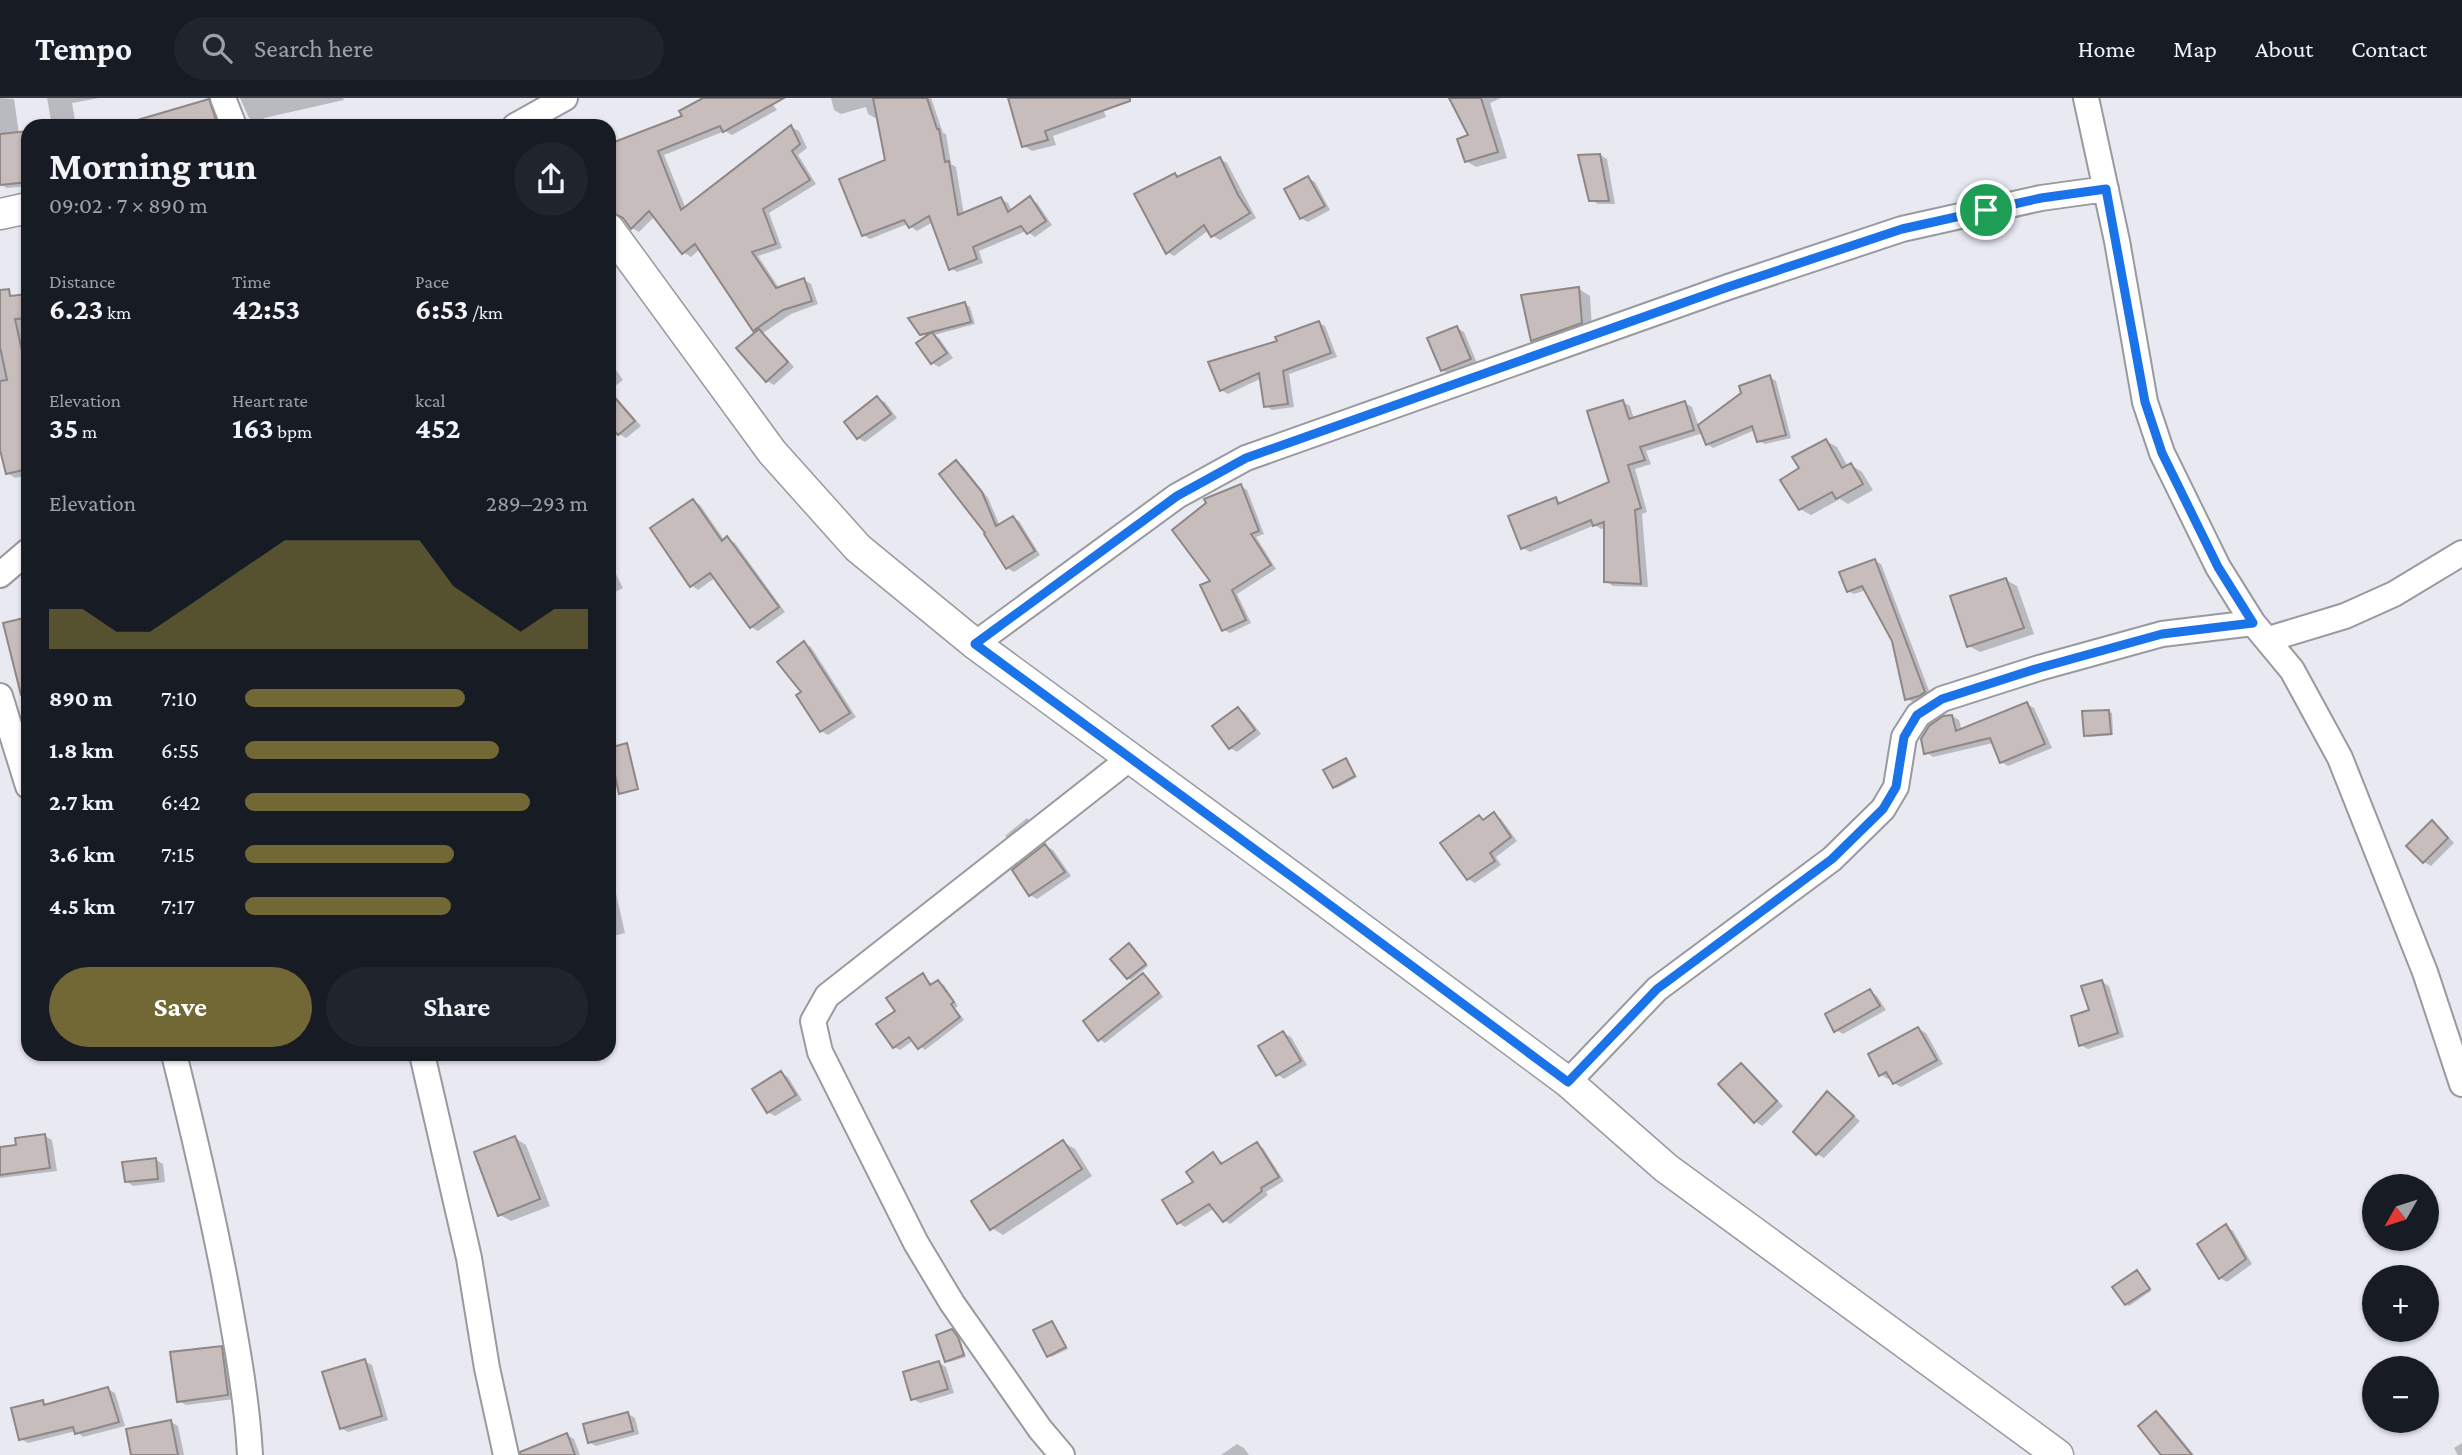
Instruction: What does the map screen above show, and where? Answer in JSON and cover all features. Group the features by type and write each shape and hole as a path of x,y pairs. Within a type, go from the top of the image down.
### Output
{"main road":[{"path":"0,214 21,210"},
{"path":"616,239 772,452 858,548 975,644 1568,1082 1666,1168 2058,1455"}],"street":[{"path":"223,98 231,119"},
{"path":"528,119 565,98"},
{"path":"2086,98 2106,189 2145,402 2162,453 2218,567 2261,631 2292,670 2340,758 2425,972 2462,1084"},
{"path":"975,644 1177,496 1246,458 1728,287 1902,229 2041,198 2106,189"},
{"path":"1568,1082 1657,989 1832,859 1883,809 1896,787 1904,737 1917,715 1942,699 2039,668 2162,634 2261,631 2345,616 2394,594 2462,553"},
{"path":"0,575 21,557"},
{"path":"0,696 21,764"},
{"path":"1062,1455 1040,1429 952,1304 916,1243 820,1052 813,1021 827,996 1129,759"},
{"path":"176,1061 209,1200 233,1325 248,1415 250,1455"},
{"path":"424,1061 469,1258 487,1368 506,1455"}],"building":[{"path":"703,98 784,98 723,132 720,126 658,151 681,210 791,125 800,144 792,151 810,180 763,209 776,244 752,252 776,288 804,278 812,301 783,310 753,331 695,244 682,254 649,211 631,229 623,218 616,214 616,141 682,116 679,111"},
{"path":"873,98 927,98 939,129 945,162 949,161 958,215 1001,197 1008,212 1030,196 1046,221 1027,234 1021,226 973,247 977,259 949,270 929,216 909,228 904,220 862,236 839,179 885,160"},
{"path":"1008,98 1130,98 1130,101 1045,131 1048,140 1022,147"},
{"path":"1449,98 1481,98 1498,152 1465,162 1457,139 1468,135"},
{"path":"209,99 216,119 141,119"},
{"path":"21,132 21,183 0,185 0,134"},
{"path":"1600,154 1609,201 1589,201 1578,155"},
{"path":"1220,157 1250,213 1211,237 1204,225 1166,254 1134,194 1175,173 1177,177"},
{"path":"1308,176 1325,206 1300,219 1284,189"},
{"path":"1579,287 1582,323 1531,341 1521,295"},
{"path":"9,289 10,296 21,295 21,319 15,319 21,346 21,471 6,474 0,450 0,381 7,380 0,347 0,290"},
{"path":"965,302 971,322 920,335 908,318"},
{"path":"1319,321 1331,353 1283,371 1288,404 1264,407 1259,373 1220,391 1208,362 1277,341 1275,337"},
{"path":"1457,326 1471,359 1441,371 1427,338"},
{"path":"759,329 788,362 766,382 736,348"},
{"path":"932,332 947,353 931,364 916,343"},
{"path":"1770,375 1786,435 1757,442 1752,426 1706,445 1698,425 1741,393 1739,386"},
{"path":"877,396 891,414 857,439 844,422"},
{"path":"616,399 635,421 618,435 616,433"},
{"path":"1623,400 1629,419 1685,401 1694,430 1640,447 1645,460 1628,465 1641,508 1635,510 1641,584 1604,582 1604,522 1593,526 1591,520 1521,549 1508,516 1556,497 1558,504 1609,482 1587,411"},
{"path":"1826,439 1842,468 1851,463 1863,484 1836,499 1832,492 1799,510 1780,480 1799,468 1792,457"},
{"path":"956,460 982,492 996,526 1013,516 1035,551 1006,569 985,533 939,474"},
{"path":"1241,484 1259,531 1251,534 1271,565 1232,590 1246,620 1222,631 1200,585 1210,581 1172,530 1206,503 1204,499"},
{"path":"693,499 722,541 727,536 779,607 750,628 710,573 690,587 650,528"},
{"path":"1875,559 1925,692 1905,700 1892,641 1862,586 1847,592 1839,572"},
{"path":"2006,578 2024,628 1967,647 1950,596"},
{"path":"21,619 21,695 3,623"},
{"path":"804,641 850,713 820,732 796,695 801,692 777,662"},
{"path":"2027,702 2045,744 2000,763 1990,738 1924,754 1921,739 1929,726 1943,716 1952,715 1956,731"},
{"path":"1238,707 1255,730 1229,749 1212,726"},
{"path":"2109,710 2111,734 2084,736 2082,711"},
{"path":"627,743 638,789 619,794 616,780 616,746"},
{"path":"1346,758 1355,776 1333,788 1323,770"},
{"path":"1494,812 1511,837 1490,853 1495,861 1467,880 1440,843 1479,815 1483,820"},
{"path":"2432,820 2448,838 2423,863 2406,846"},
{"path":"1045,844 1065,872 1029,896 1012,870"},
{"path":"1129,943 1146,964 1127,979 1110,959"},
{"path":"923,973 930,985 938,980 954,1002 951,1004 960,1017 918,1049 909,1037 893,1048 876,1024 895,1011 886,998"},
{"path":"1143,973 1159,993 1098,1041 1083,1021"},
{"path":"2102,980 2118,1033 2079,1046 2071,1016 2089,1010 2081,986"},
{"path":"1870,989 1880,1006 1834,1032 1825,1014"},
{"path":"1918,1027 1937,1060 1893,1084 1886,1072 1879,1076 1868,1054"},
{"path":"1283,1031 1301,1061 1276,1076 1258,1046"},
{"path":"1741,1063 1777,1101 1754,1123 1718,1084"},
{"path":"781,1071 796,1095 767,1113 752,1089"},
{"path":"1827,1091 1854,1116 1816,1155 1793,1132"},
{"path":"45,1134 50,1168 0,1175 0,1147 16,1145 15,1138"},
{"path":"515,1136 540,1199 498,1216 474,1152"},
{"path":"1063,1140 1082,1169 990,1230 971,1201"},
{"path":"1257,1142 1279,1177 1261,1188 1262,1191 1223,1222 1209,1204 1177,1224 1162,1200 1193,1182 1186,1172 1213,1152 1221,1164"},
{"path":"156,1158 158,1179 125,1182 122,1162"},
{"path":"2226,1224 2246,1259 2219,1279 2197,1244"},
{"path":"2137,1270 2150,1289 2125,1305 2112,1287"},
{"path":"1052,1321 1066,1347 1047,1357 1033,1330"},
{"path":"952,1329 964,1355 945,1362 936,1335"},
{"path":"222,1346 228,1395 177,1402 170,1352"},
{"path":"365,1359 382,1416 340,1429 322,1372"},
{"path":"939,1361 948,1389 911,1400 903,1372"},
{"path":"108,1387 119,1422 75,1434 73,1427 19,1440 11,1408 43,1400 44,1405"},
{"path":"2156,1411 2192,1455 2161,1455 2138,1426"},
{"path":"628,1412 633,1431 588,1443 583,1424"},
{"path":"171,1420 178,1455 131,1455 126,1429"},
{"path":"567,1433 575,1455 520,1455 520,1452"}],"route":[{"path":"2106,189 2145,402 2162,453 2218,567 2253,623 2162,634 1981,686 1942,699 1917,715 1904,737 1896,787 1883,809 1832,859 1657,989 1568,1082 975,644 1177,496 1246,458 1728,287 1902,229 1986,210 2041,198 2106,189"}]}
